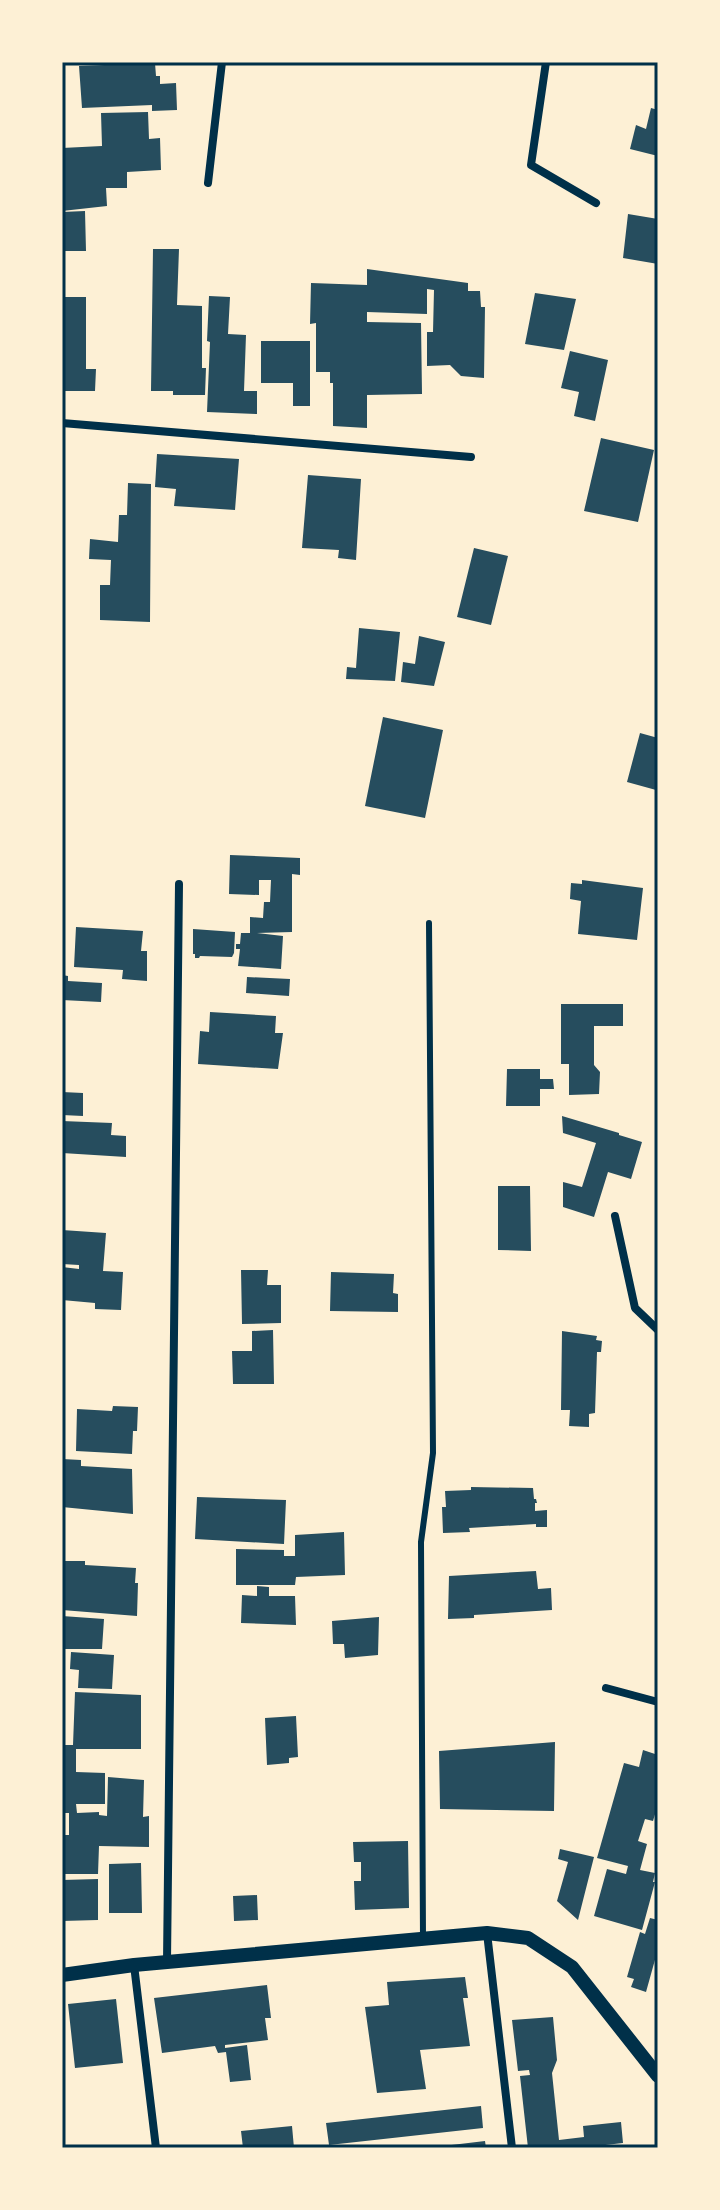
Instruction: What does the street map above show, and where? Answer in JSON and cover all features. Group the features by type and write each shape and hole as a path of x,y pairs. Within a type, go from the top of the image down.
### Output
{"street":[{"path":"208,183 222,62"},
{"path":"546,62 531,165 596,203"},
{"path":"62,423 471,457"},
{"path":"167,1962 179,884"},
{"path":"615,1216 635,1308 658,1330"},
{"path":"606,1688 658,1702"},
{"path":"487,1933 512,2148"},
{"path":"62,1975 134,1965 423,1938 487,1933 528,1938 572,1967 658,2076"},
{"path":"134,1965 156,2148"}],"lane":[{"path":"423,1938 421,1542 433,1453 429,923"}],"building":[{"path":"155,63 160,84 176,83 177,110 152,111 152,105 82,108 79,66"},
{"path":"651,108 658,110 658,156 630,149 636,125 646,129"},
{"path":"148,112 149,139 160,138 161,170 127,172 127,188 106,188 107,206 62,211 62,148 102,146 101,113"},
{"path":"85,211 86,251 62,251 62,212"},
{"path":"628,214 658,219 658,264 623,258"},
{"path":"153,249 179,249 177,305 202,306 205,395 151,391"},
{"path":"367,269 468,283 468,291 480,291 481,307 485,307 484,378 461,376 450,365 427,366 427,332 433,332 434,290 427,289 427,314 367,312 367,322 421,323 422,394 367,395 367,428 333,426 330,372 316,372 316,323 310,324 311,283 367,285"},
{"path":"535,293 576,299 564,350 525,344"},
{"path":"209,296 230,297 228,334 246,335 244,391 257,391 257,414 207,412"},
{"path":"62,297 86,297 86,369 96,369 95,391 62,391"},
{"path":"261,341 310,341 310,406 293,406 293,383 261,383"},
{"path":"570,351 608,360 595,421 574,416 579,392 561,388"},
{"path":"601,438 654,450 638,522 584,511"},
{"path":"157,454 239,459 235,510 174,506 176,489 155,487"},
{"path":"308,475 361,479 356,560 338,558 339,550 302,548"},
{"path":"128,483 151,484 150,622 100,620 100,585 110,585 111,560 89,559 90,539 118,542 119,515 127,515"},
{"path":"474,548 508,556 491,625 457,617"},
{"path":"359,628 400,632 395,681 346,679 347,667 356,668"},
{"path":"419,636 445,642 434,686 401,682 403,662 415,664"},
{"path":"383,717 443,730 425,818 365,806"},
{"path":"640,733 658,738 656,790 627,782"},
{"path":"230,855 300,858 300,875 292,874 292,932 257,933 283,936 281,969 238,966 240,949 236,949 236,944 240,944 241,933 250,933 250,917 263,918 264,902 270,902 271,880 259,880 259,895 229,894"},
{"path":"582,880 643,888 637,940 578,934 581,901 570,899 571,883 582,884"},
{"path":"76,927 143,931 141,951 147,951 147,981 122,979 123,970 74,967"},
{"path":"193,929 235,932 232,957 195,958"},
{"path":"62,975 68,976 68,981 102,983 101,1002 62,1000"},
{"path":"247,977 290,979 289,996 246,993"},
{"path":"561,1004 623,1004 623,1026 594,1026 594,1065 600,1072 599,1094 569,1095 569,1064 561,1064"},
{"path":"210,1012 276,1016 275,1033 283,1033 278,1069 198,1064 200,1031 209,1032"},
{"path":"507,1069 540,1069 540,1079 553,1079 554,1089 540,1089 540,1106 506,1106"},
{"path":"62,1092 83,1093 83,1116 62,1115"},
{"path":"562,1116 642,1142 631,1179 608,1172 594,1217 563,1207 563,1182 582,1187 596,1143 563,1133"},
{"path":"62,1121 112,1123 111,1135 126,1136 126,1157 62,1153"},
{"path":"498,1186 530,1186 531,1251 498,1250"},
{"path":"62,1230 106,1233 103,1271 123,1272 121,1310 95,1309 95,1303 62,1300 62,1267 79,1269 79,1265 62,1264"},
{"path":"241,1270 268,1270 267,1285 281,1285 281,1323 242,1324"},
{"path":"331,1272 394,1274 393,1293 398,1294 398,1312 330,1311"},
{"path":"273,1330 274,1384 233,1384 232,1351 252,1351 252,1331"},
{"path":"562,1331 597,1336 596,1340 602,1341 601,1352 597,1352 595,1413 589,1414 589,1427 569,1426 570,1410 561,1410"},
{"path":"113,1406 138,1407 132,1454 76,1451 77,1409 112,1411"},
{"path":"62,1459 81,1460 81,1466 132,1469 133,1514 62,1507"},
{"path":"471,1487 533,1488 537,1503 535,1511 547,1510 547,1527 536,1527 536,1524 469,1528 470,1532 443,1533 445,1491 471,1490"},
{"path":"197,1497 286,1500 284,1544 195,1539"},
{"path":"344,1532 345,1575 296,1577 295,1585 236,1585 236,1549 284,1550 284,1556 295,1556 295,1535"},
{"path":"65,1561 136,1568 137,1616 62,1610"},
{"path":"536,1571 538,1589 551,1588 552,1610 448,1619 449,1576"},
{"path":"257,1586 269,1587 269,1596 295,1596 296,1625 241,1623 242,1595 257,1596"},
{"path":"62,1616 104,1619 102,1649 62,1649"},
{"path":"379,1617 378,1655 345,1658 344,1644 333,1644 332,1621"},
{"path":"71,1652 114,1655 112,1689 78,1688 79,1670 70,1669"},
{"path":"75,1692 141,1695 141,1749 76,1749 76,1772 105,1773 105,1804 76,1804 77,1813 99,1812 99,1815 107,1816 108,1777 144,1780 143,1817 149,1816 149,1847 99,1846 98,1874 62,1874 62,1835 69,1835 69,1813 62,1813 62,1745 73,1745"},
{"path":"296,1716 298,1757 289,1758 289,1763 267,1765 265,1718"},
{"path":"555,1742 554,1811 440,1809 439,1751"},
{"path":"643,1750 658,1755 658,1804 653,1821 645,1819 638,1841 647,1844 640,1870 655,1873 642,1930 594,1916 607,1869 626,1874 628,1866 597,1858 624,1763 639,1767"},
{"path":"408,1841 409,1908 355,1910 354,1881 361,1881 361,1862 354,1862 353,1842"},
{"path":"560,1849 594,1857 578,1920 557,1901 568,1862 558,1859"},
{"path":"141,1863 142,1913 109,1913 109,1864"},
{"path":"98,1879 98,1920 62,1921 62,1880"},
{"path":"257,1895 258,1920 234,1921 233,1896"},
{"path":"650,1918 658,1920 658,1949 646,1992 631,1987 634,1979 627,1977 640,1932 645,1934"},
{"path":"465,1977 468,1998 463,1998 470,2046 420,2050 426,2089 377,2093 365,2007 389,2005 387,1982"},
{"path":"267,1985 271,2018 265,2018 268,2040 225,2045 225,2048 247,2045 251,2080 230,2082 226,2052 218,2053 215,2046 162,2053 154,1998"},
{"path":"116,1999 123,2063 75,2068 68,2004"},
{"path":"553,2017 557,2060 552,2073 559,2140 584,2137 583,2126 621,2122 623,2143 579,2148 528,2148 520,2076 530,2075 529,2070 518,2071 512,2020"},
{"path":"481,2106 483,2128 329,2145 326,2123"},
{"path":"292,2126 294,2148 243,2148 241,2131"},
{"path":"485,2141 486,2148 443,2148 443,2146"}]}
